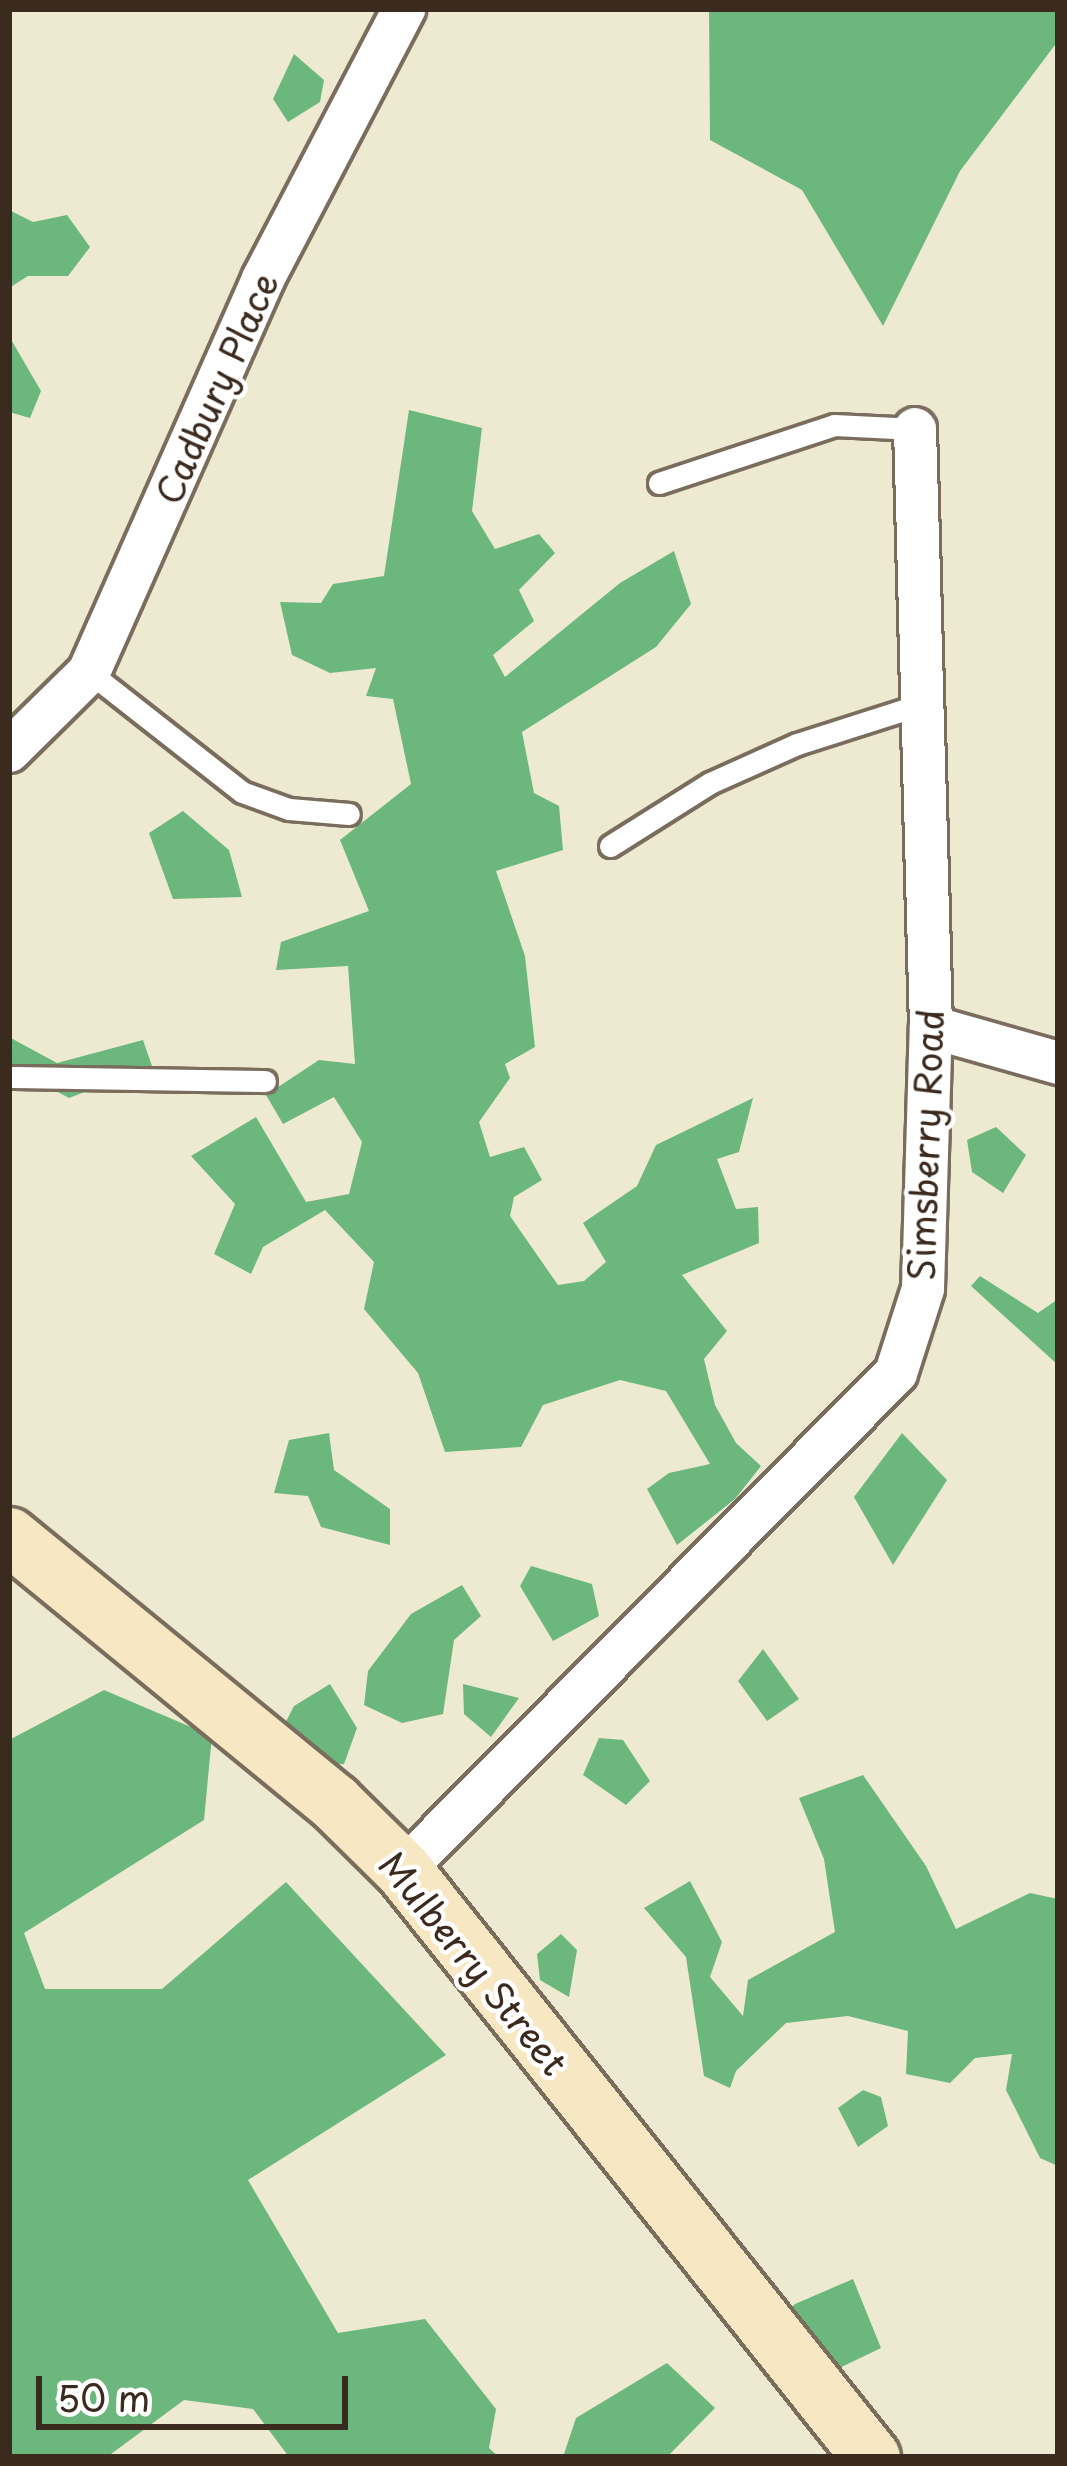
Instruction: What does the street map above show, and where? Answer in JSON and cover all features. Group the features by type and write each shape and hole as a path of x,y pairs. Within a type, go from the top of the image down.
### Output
{"street":[{"name":"Cadbury Place","path":"9,751 88,672 263,279 404,9"},
{"name":"Simsberry Road","path":"403,1870 896,1373 923,1289 931,1027 915,429"},
{"path":"931,1027 1058,1063"},
{"name":"Mulberry Street","path":"9,1536 334,1802 403,1870 872,2457"}],"lane":[{"path":"659,483 834,425 915,429"},
{"path":"88,672 229,784 289,808 349,814"},
{"path":"610,846 710,783 796,744 922,704"},
{"path":"9,1077 265,1081"}],"green space":[{"path":"709,9 1058,9 1058,41 960,171 883,326 802,190 710,140"},
{"path":"294,54 324,80 320,102 288,122 273,99"},
{"path":"9,210 33,222 67,215 90,247 68,276 28,276 9,288"},
{"path":"9,336 41,391 30,418 9,412"},
{"path":"409,410 482,428 472,511 495,549 539,534 555,553 519,590 534,621 493,655 505,677 620,583 674,551 691,604 656,647 522,732 534,793 559,806 563,850 496,871 525,956 535,1047 505,1064 510,1078 479,1122 490,1157 524,1147 542,1180 514,1197 510,1216 558,1285 584,1281 606,1262 583,1223 637,1186 656,1145 753,1098 739,1152 717,1159 736,1209 758,1207 759,1243 682,1275 727,1331 704,1359 715,1405 736,1443 761,1466 735,1499 677,1545 647,1489 669,1473 710,1464 666,1391 620,1380 543,1405 521,1447 445,1452 418,1373 364,1309 374,1262 325,1210 263,1247 251,1274 214,1254 235,1204 191,1156 256,1117 306,1202 349,1194 362,1142 334,1097 283,1124 266,1095 319,1060 355,1064 348,966 276,970 281,942 369,911 340,840 411,784 393,699 366,696 376,668 330,673 292,655 280,602 321,603 333,584 384,576"},
{"path":"183,811 229,850 242,897 173,899 149,833"},
{"path":"9,1037 57,1063 143,1040 152,1066 69,1098 9,1066"},
{"path":"996,1127 1026,1155 1003,1193 972,1172 967,1140"},
{"path":"980,1276 1038,1313 1058,1299 1058,1365 971,1286"},
{"path":"329,1433 334,1470 390,1509 390,1545 321,1527 308,1496 274,1493 289,1440"},
{"path":"902,1433 947,1480 893,1565 854,1497"},
{"path":"531,1566 592,1584 599,1616 553,1641 520,1586"},
{"path":"462,1585 481,1616 454,1640 443,1714 402,1723 364,1705 368,1671 411,1614"},
{"path":"763,1649 799,1699 767,1721 738,1681"},
{"path":"330,1684 357,1728 344,1764 303,1766 278,1737 294,1706"},
{"path":"463,1684 519,1698 491,1737 464,1714"},
{"path":"104,1690 212,1736 204,1820 24,1933 45,1989 162,1989 286,1882 446,2055 248,2180 338,2333 425,2319 496,2409 489,2448 499,2457 289,2457 253,2409 184,2400 107,2457 9,2457 9,1740"},
{"path":"599,1738 623,1740 650,1781 626,1805 583,1775"},
{"path":"863,1775 926,1866 956,1929 1030,1893 1058,1899 1058,2166 1040,2158 1006,2090 1012,2054 975,2058 950,2083 906,2074 908,2031 848,2016 786,2023 736,2071 730,2088 704,2076 686,1957 644,1908 690,1881 722,1942 710,1977 743,2016 748,1980 835,1932 824,1859 799,1798"},
{"path":"561,1934 577,1950 569,1997 540,1980 537,1954"},
{"path":"863,2090 881,2097 888,2126 858,2147 838,2108"},
{"path":"853,2279 881,2348 831,2372 781,2318 795,2304"},
{"path":"667,2363 715,2408 667,2457 563,2457 576,2418"}]}
